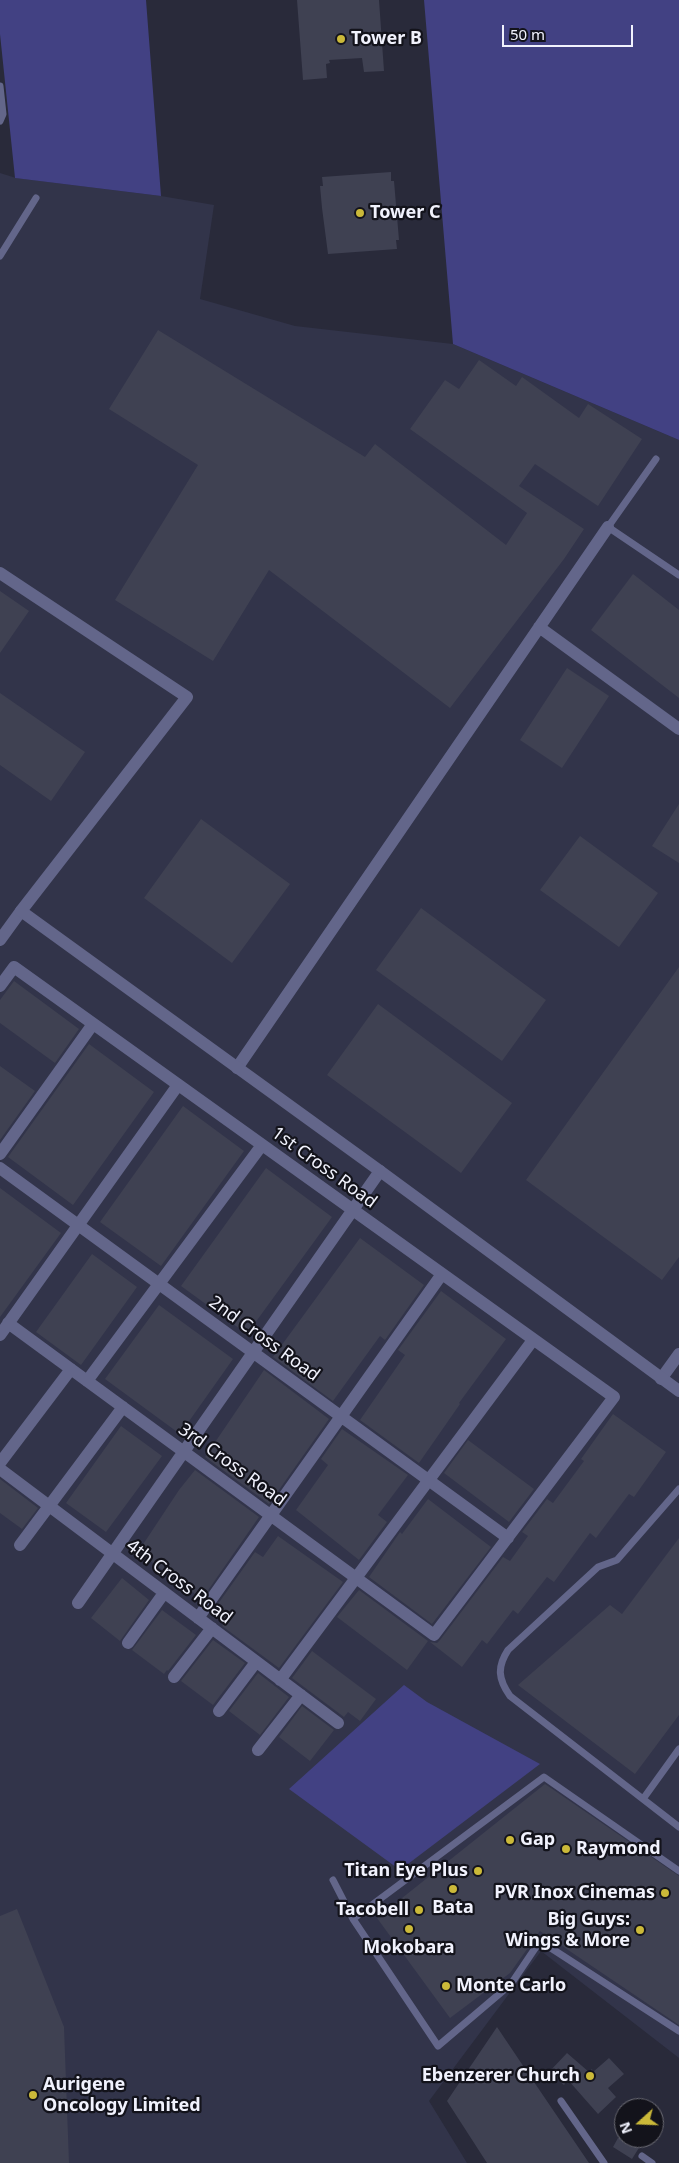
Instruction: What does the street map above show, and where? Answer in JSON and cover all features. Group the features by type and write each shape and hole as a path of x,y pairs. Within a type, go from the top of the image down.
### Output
{"street":[{"path":"237,1068 608,527"},
{"path":"0,573 187,697 20,911 0,940"},
{"path":"539,626 679,729"},
{"path":"20,911 380,1170 679,1391"},
{"name":"1st Cross Road","path":"0,986 14,967 614,1397 508,1538"},
{"path":"0,1154 93,1024"},
{"path":"0,1335 178,1085"},
{"path":"86,1380 262,1145"},
{"name":"2nd Cross Road","path":"0,1168 508,1538"},
{"path":"78,1603 380,1170"},
{"path":"198,1618 442,1274"},
{"name":"3rd Cross Road","path":"8,1323 434,1634 508,1538"},
{"path":"280,1680 533,1340"},
{"path":"661,1378 679,1354"},
{"path":"0,1464 71,1369"},
{"path":"20,1545 124,1407"},
{"name":"4th Cross Road","path":"0,1469 338,1723"},
{"path":"128,1643 164,1592"},
{"path":"174,1677 212,1628"},
{"path":"219,1711 256,1662"},
{"path":"258,1750 301,1695"}],"lane":[{"path":"0,86 3,114 0,121"},
{"path":"0,256 36,198"},
{"path":"656,459 608,527 679,575"},
{"path":"679,1489 617,1560 598,1567 508,1650 500,1662 499,1671 502,1685 510,1696 679,1827"},
{"path":"643,1799 679,1749"},
{"path":"353,1919 544,1777 679,1871"},
{"path":"332,1880 353,1919 438,2046 511,1984 540,1941 679,2032"},
{"path":"561,2101 604,2163"},
{"path":"642,2156 652,2163"}],"shaded area":[{"path":"0,0 146,0 161,196 15,178 0,34"},
{"path":"424,0 679,0 679,440 453,344"},
{"path":"0,173 16,178 161,196 214,205 200,299 295,326 453,344 679,440 679,2058 541,1951 429,2101 467,2163 0,2163"},
{"path":"404,1685 427,1702 540,1764 400,1870 289,1789"}],"building":[{"name":"Tower B","path":"297,0 379,0 384,71 364,72 362,58 329,60 330,63 326,64 327,78 303,80"},
{"name":"Tower C","path":"391,172 391,181 394,181 399,240 396,240 397,249 328,254 320,186 323,186 322,177"},
{"path":"158,330 365,457 375,444 506,545 527,513 410,429 445,380 459,389 479,360 516,386 522,377 579,418 588,404 642,439 598,506 535,464 519,486 584,529 564,559 450,708 269,570 213,661 115,600 198,465 109,409"},
{"path":"633,574 679,610 679,698 591,630"},
{"path":"0,591 29,611 0,653"},
{"path":"567,668 609,696 562,768 520,740"},
{"path":"0,693 85,752 51,801 0,765"},
{"path":"679,804 679,863 652,846"},
{"path":"201,819 290,884 232,963 144,898"},
{"path":"580,836 658,893 619,947 540,890"},
{"path":"421,908 546,1000 502,1061 376,970"},
{"path":"679,967 679,1257 662,1280 526,1180"},
{"path":"14,981 79,1029 55,1063 0,1023 0,1000"},
{"path":"378,1004 512,1103 461,1173 327,1075"},
{"path":"89,1044 154,1092 73,1205 8,1157"},
{"path":"0,1066 35,1091 0,1140"},
{"path":"183,1106 244,1151 161,1266 100,1222"},
{"path":"266,1168 332,1217 247,1334 181,1286"},
{"path":"0,1188 61,1233 0,1317"},
{"path":"360,1238 424,1285 385,1340 380,1336 333,1401 273,1357"},
{"path":"92,1254 137,1287 81,1365 36,1332"},
{"path":"441,1291 506,1339 459,1403 419,1463 360,1420 405,1355 398,1350"},
{"path":"159,1305 233,1359 180,1434 105,1379"},
{"path":"264,1370 329,1419 269,1504 205,1457"},
{"path":"613,1414 666,1452 634,1497 629,1494 596,1538 590,1533 554,1582 547,1577 518,1614 513,1610 487,1644 482,1640 462,1667 430,1642 437,1643 440,1640 503,1557 510,1561 528,1536 522,1532 547,1499 553,1503 584,1461 581,1459"},
{"path":"121,1426 162,1456 106,1532 66,1503"},
{"path":"342,1429 408,1475 378,1515 387,1522 359,1560 296,1510 328,1465 321,1459"},
{"path":"468,1440 534,1489 509,1522 444,1473"},
{"path":"195,1470 259,1517 202,1599 138,1552 179,1490"},
{"path":"0,1479 38,1508 22,1529 0,1513"},
{"path":"428,1499 491,1547 432,1624 369,1577 400,1532 402,1534"},
{"path":"278,1536 343,1582 279,1668 222,1626 226,1621 221,1617 223,1614 215,1608 255,1552 263,1557"},
{"path":"679,1538 679,1715 635,1774 518,1685 610,1605 622,1614"},
{"path":"122,1578 149,1600 120,1641 91,1618"},
{"path":"359,1590 428,1641 407,1670 337,1617"},
{"path":"162,1610 196,1635 164,1674 132,1650"},
{"path":"213,1640 245,1663 213,1705 181,1681"},
{"path":"312,1651 376,1699 360,1721 348,1712 344,1717 292,1678"},
{"path":"258,1673 289,1697 260,1735 229,1711"},
{"path":"302,1706 334,1730 310,1761 279,1737"},
{"path":"545,1784 679,1876 679,2025 540,1931 510,1973 450,2018 377,1918"},
{"name":"Aurigene Oncology Limited","path":"17,1909 64,2027 69,2163 0,2163 0,1916"},
{"path":"497,2027 589,2163 487,2163 447,2101"},
{"path":"567,2053 589,2072 592,2069 593,2072 609,2058 624,2074 608,2088 616,2097 598,2114 568,2080 564,2085 549,2072"},
{"path":"615,2148 639,2148 632,2159"}],"place":[{"name":"Tower B","path":"341,39"},
{"name":"Tower C","path":"360,213"},
{"name":"Gap","path":"510,1840"},
{"name":"Raymond","path":"566,1849"},
{"name":"Titan Eye Plus","path":"478,1871"},
{"name":"Bata","path":"453,1889"},
{"name":"PVR Inox Cinemas","path":"665,1893"},
{"name":"Tacobell","path":"419,1910"},
{"name":"Mokobara","path":"409,1929"},
{"name":"Big Guys: Wings & More","path":"640,1930"},
{"name":"Monte Carlo","path":"446,1986"},
{"name":"Ebenzerer Church","path":"590,2076"},
{"name":"Aurigene Oncology Limited","path":"33,2095"}]}
